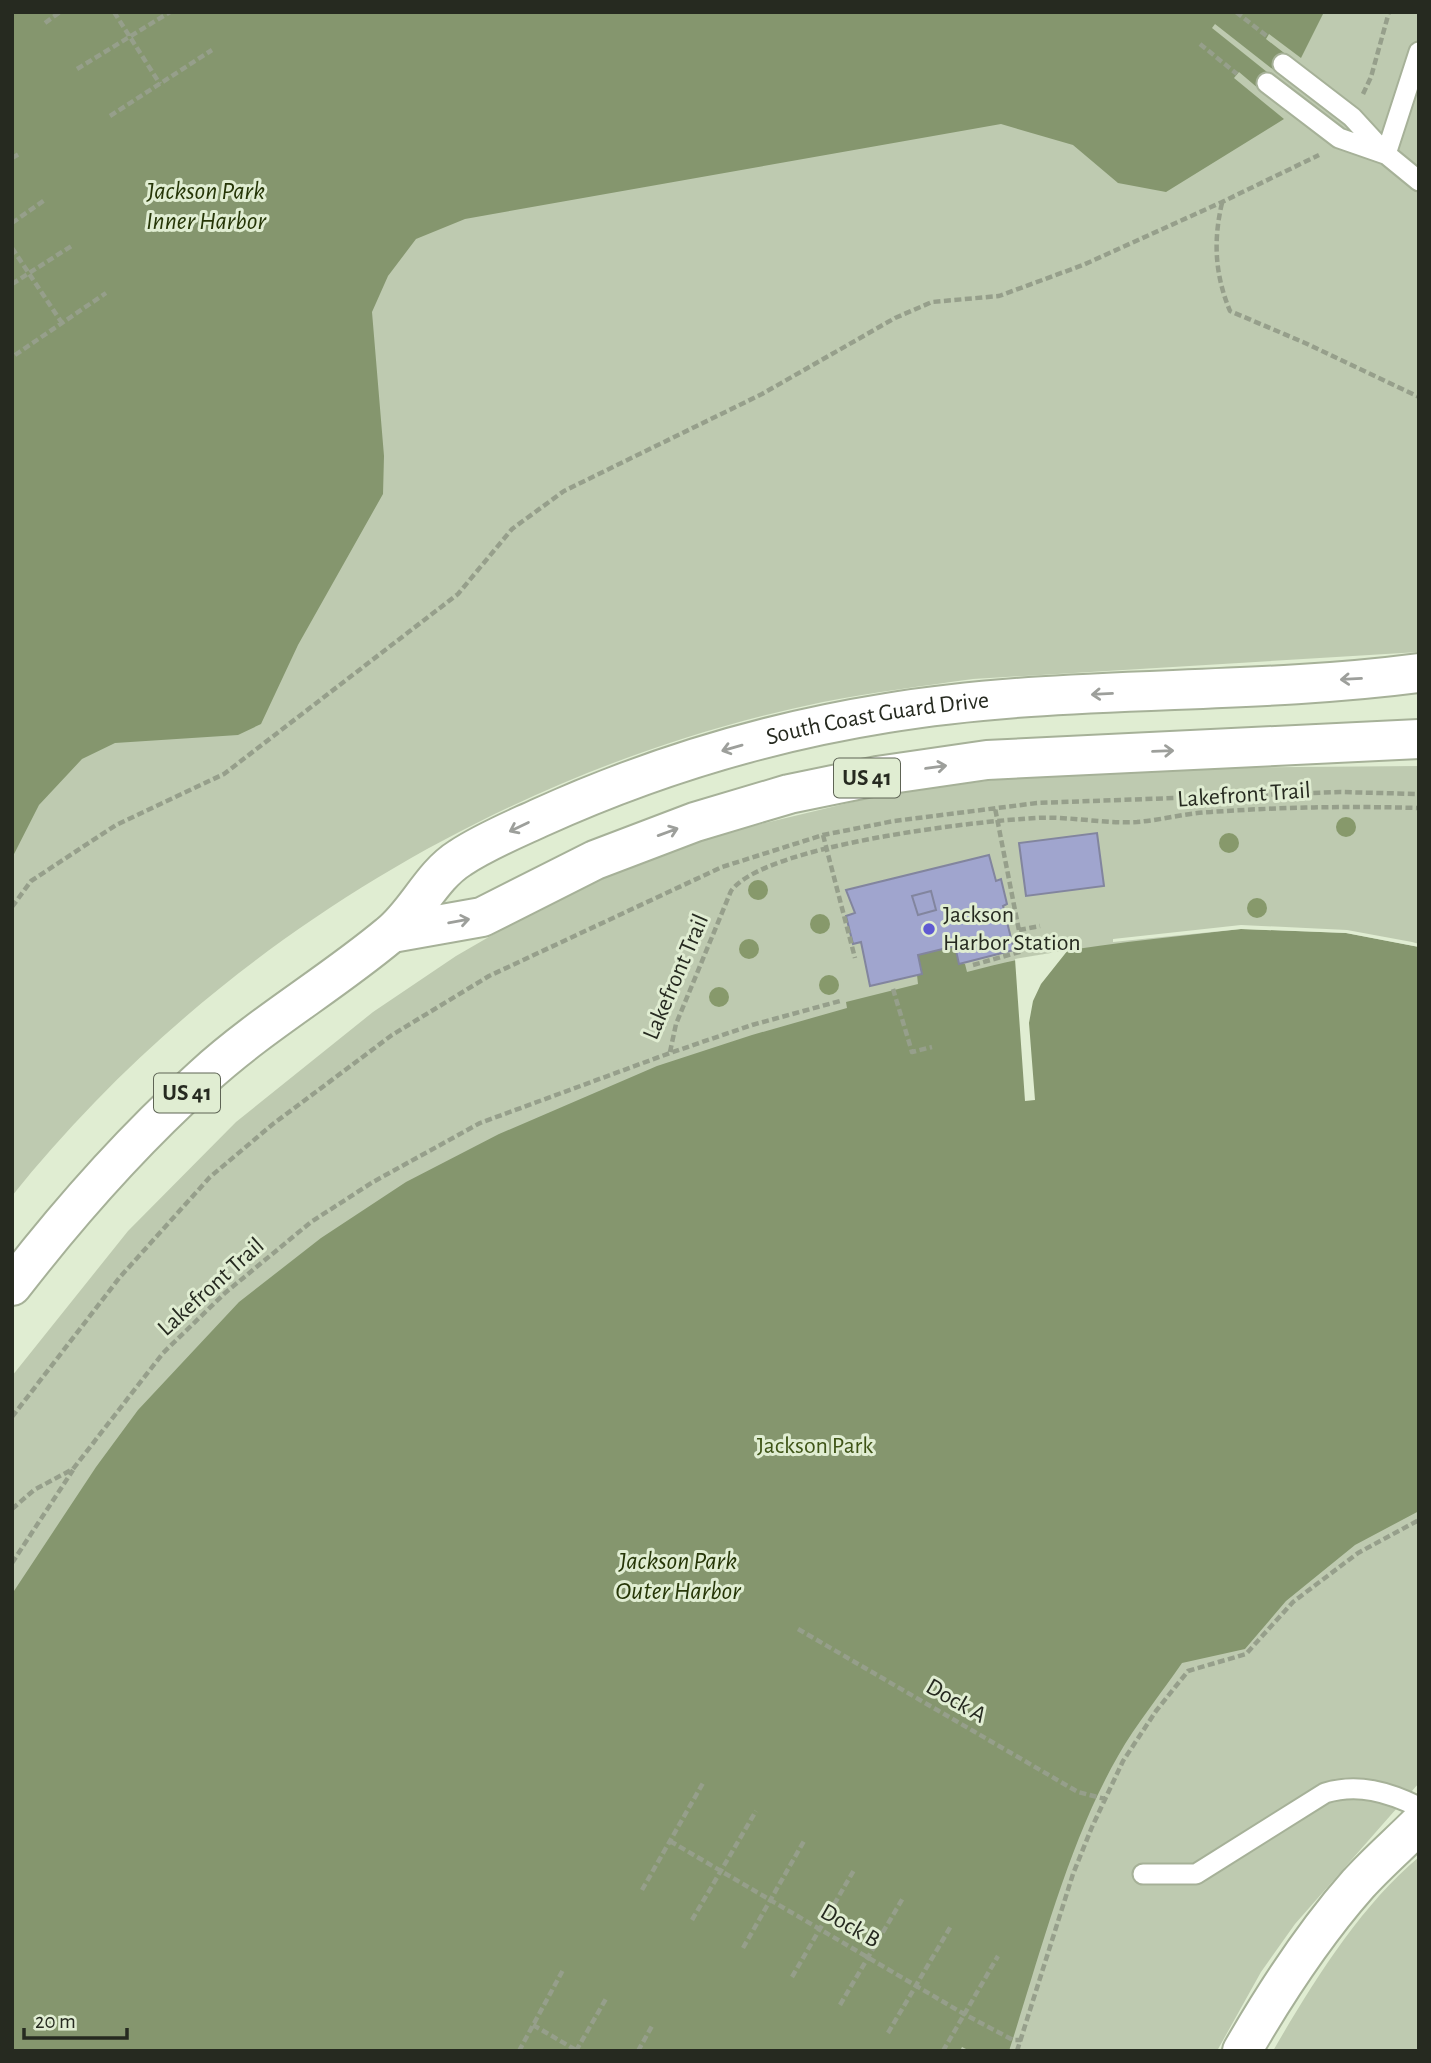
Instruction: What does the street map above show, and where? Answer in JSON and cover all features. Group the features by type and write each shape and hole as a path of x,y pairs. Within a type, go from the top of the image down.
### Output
{"main road":[{"name":"South Coast Guard Drive","path":"12,1286 74,1208 117,1161 204,1076 284,1011 392,933 456,859 583,798 637,777 782,734 887,713 1001,700 1419,673"},
{"name":"South Coast Guard Drive","path":"392,933 482,917 594,860 695,822 789,794 877,776 988,760 1419,739"},
{"path":"1242,2051 1270,2002 1307,1948 1359,1883 1419,1824"}],"lane":[{"path":"1386,154 1419,52"},
{"path":"1283,64 1352,117 1386,154 1419,181"},
{"path":"1267,83 1339,138 1386,154"},
{"path":"1143,1874 1196,1874 1325,1793 1345,1787 1397,1797 1419,1807"}],"path":[{"path":"45,23 61,12"},
{"path":"114,12 160,84"},
{"path":"77,69 170,12"},
{"path":"1236,12 1268,37"},
{"path":"1357,105 1371,77 1389,12"},
{"path":"1200,44 1237,74"},
{"path":"110,116 212,50"},
{"path":"12,907 31,881 116,825 224,774 458,594 512,529 564,491 762,394 895,318 932,302 999,296 1083,265 1330,150"},
{"path":"12,158 19,154"},
{"path":"12,223 47,199"},
{"path":"1222,202 1215,231 1219,285 1230,311 1419,397"},
{"path":"12,284 73,245"},
{"path":"12,248 62,323"},
{"path":"16,355 106,293"},
{"name":"Lakefront Trail","path":"12,1417 103,1297 210,1177 273,1124 392,1035 489,976 722,867 823,835 894,821 995,808 1123,797 1340,792 1419,794"},
{"name":"Lakefront Trail","path":"12,1509 34,1490 74,1469 163,1353 225,1293 311,1222 373,1182 480,1122 670,1053 676,1024 738,880 776,864 826,849 1038,817 1138,822 1208,812 1298,807 1419,808"},
{"path":"973,965 1023,951 995,808"},
{"path":"823,835 855,958"},
{"path":"1019,930 1040,926"},
{"path":"893,989 912,1052 932,1047"},
{"path":"670,1053 752,1025 840,1001"},
{"path":"12,1563 74,1469"},
{"path":"1017,2051 1073,1874 1123,1761 1156,1711 1188,1671 1246,1654 1293,1602 1357,1553 1419,1520"},
{"name":"Dock A","path":"798,1629 1077,1792 1105,1799"},
{"path":"642,1891 703,1783"},
{"path":"692,1920 756,1811"},
{"name":"Dock B","path":"670,1841 964,2014 1013,2040 1020,2040"},
{"path":"743,1948 804,1841"},
{"path":"792,1977 854,1870"},
{"path":"840,2005 903,1898"},
{"path":"888,2033 951,1926"},
{"path":"943,2051 998,1956"},
{"path":"519,2051 563,1970"},
{"path":"533,2025 577,2051 607,1997"},
{"path":"638,2051 652,2026"}],"green space":[{"path":"12,12 1419,12 1419,652 973,679 898,689 823,702 706,731 592,771 482,821 375,879 274,947 179,1022 91,1106 12,1196"},
{"name":"Jackson Park Outer Harbor","path":"1419,766 1419,1783 1295,1924 1261,1972 1217,2051 12,2051 12,1376 128,1231 236,1122 373,1012 456,956 527,915 606,876 727,832 890,793 1042,774 1187,768"},
{"path":"1419,1857 1419,2051 1273,2051 1338,1948 1377,1899"}],"water":[{"name":"Jackson Park Inner Harbor","path":"12,12 1324,12 1301,58 1269,34 1266,39 1288,56 1275,71 1215,24 1212,28 1272,76 1259,89 1239,72 1234,78 1284,119 1166,192 1118,183 1073,145 1001,124 465,219 416,239 388,276 372,312 384,456 383,494 298,645 261,724 238,735 115,743 82,759 39,805 12,858"},
{"name":"Jackson Park Outer Harbor","path":"1241,929 1346,933 1419,947 1419,1511 1355,1545 1286,1601 1245,1649 1182,1663 1125,1744 1084,1825 1056,1900 1009,2051 970,2051 962,2047 960,2051 12,2051 12,1594 96,1467 138,1410 239,1302 321,1238 406,1182 499,1134 657,1066 847,1008 846,1002 918,984 917,975 922,973 918,955 955,946 959,964 965,964 967,972 1069,950"}],"pier":[{"path":"1241,925 1347,930 1412,942 1419,944 1419,947 1346,933 1241,929 1113,942 1113,939"},
{"path":"1068,950 1041,984 1033,1001 1029,1023 1035,1100 1025,1101 1015,959"}],"building":[{"path":"1097,833 1104,886 1026,896 1019,843"},
{"name":"Jackson Harbor Station","path":"989,855 996,881 1001,879 1007,904 1003,906 1014,950 959,964 955,946 918,955 922,974 870,986 861,942 853,944 846,916 855,913 846,890"},
{"path":"931,891 936,910 918,915 912,896"}],"place":[{"name":"Jackson Harbor Station","path":"929,929"}],"park label":[{"name":"Jackson Park","path":"815,1446"}]}
